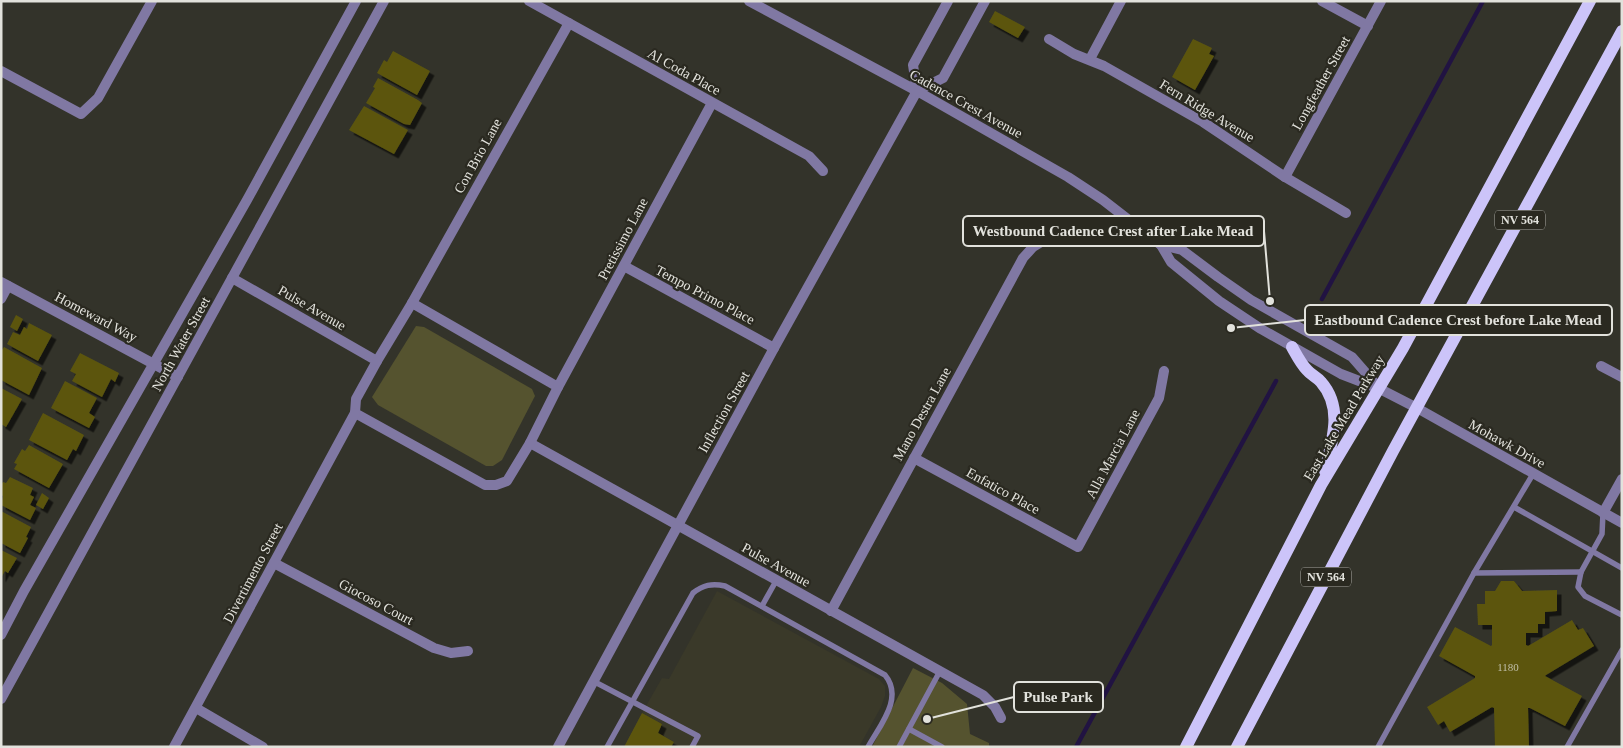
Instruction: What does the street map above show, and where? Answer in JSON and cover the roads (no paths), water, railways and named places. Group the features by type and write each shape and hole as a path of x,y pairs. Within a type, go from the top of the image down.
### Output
{"main road":[{"name":"East Lake Mead Parkway","path":"1186,747 1321,485 1380,389 1590,1"},
{"name":"NV 564","path":"1237,747 1417,408 1622,32"},
{"path":"1292,347 1306,369 1320,380 1326,388 1334,406 1334,428 1321,485"}],"street":[{"path":"1,71 81,114 98,98 152,1"},
{"name":"North Water Street","path":"1,636 24,591 247,200 356,1"},
{"name":"North Water Street","path":"1,699 384,1"},
{"name":"Al Coda Place","path":"529,1 810,156 823,171"},
{"name":"Cadence Crest Avenue","path":"749,1 917,91 1068,177 1103,200 1161,245 1171,262 1219,301 1260,329 1341,374 1380,389"},
{"path":"948,1 914,65 917,91 943,78 985,1"},
{"path":"1090,59 1121,1"},
{"path":"1322,1 1368,26"},
{"name":"Longfeather Street","path":"1285,177 1382,1"},
{"name":"Con Brio Lane","path":"412,303 569,23"},
{"name":"Fern Ridge Avenue","path":"1049,39 1074,54 1090,59 1203,122 1285,177 1346,213"},
{"name":"Inflection Street","path":"558,747 774,348 917,91"},
{"name":"Pretissimo Lane","path":"558,387 712,103"},
{"name":"Mano Destra Lane","path":"830,611 1023,258 1032,247 1046,239"},
{"name":"Cadence Crest Avenue","path":"1161,245 1182,250 1251,300 1352,357 1380,389"},
{"name":"Tempo Primo Place","path":"624,266 774,348"},
{"name":"Pulse Avenue","path":"232,278 378,361"},
{"path":"1,299 5,284"},
{"name":"Homeward Way","path":"5,284 178,377"},
{"path":"412,303 558,387 530,443 507,481 496,486 485,485 355,413 356,399 378,361 412,303"},
{"path":"1601,366 1622,377"},
{"name":"Alla Marcia Lane","path":"1078,547 1159,398 1164,371"},
{"name":"Mohawk Drive","path":"1380,389 1622,522"},
{"name":"Divertimento Street","path":"174,747 355,413"},
{"name":"Pulse Avenue","path":"530,443 983,695 995,707 1001,718"},
{"name":"Enfatico Place","path":"914,458 1078,547"},
{"path":"1603,513 1622,479"},
{"name":"Giocoso Court","path":"274,564 434,648 451,653 468,650"},
{"path":"196,708 263,747"}],"lane":[{"path":"1378,747 1474,572 1533,474"},
{"path":"1514,507 1622,568"},
{"path":"1603,513 1602,534 1581,572 1578,587 1585,596 1622,615"},
{"path":"1474,572 1581,572"},
{"path":"762,606 776,581"},
{"path":"608,747 693,594 700,588 713,584 725,586 885,675 890,681 893,691 893,702 868,747"},
{"path":"1567,747 1622,650"},
{"path":"899,747 940,672"},
{"path":"593,681 698,736 692,747"},
{"path":"909,729 942,747"}],"waterway":[{"path":"1322,299 1483,1"},
{"path":"1076,747 1276,381"}],"place":[{"name":"Westbound Cadence Crest after Lake Mead","path":"1270,301"},
{"name":"Eastbound Cadence Crest before Lake Mead","path":"1231,328"},
{"name":"Pulse Park","path":"927,719"}]}
